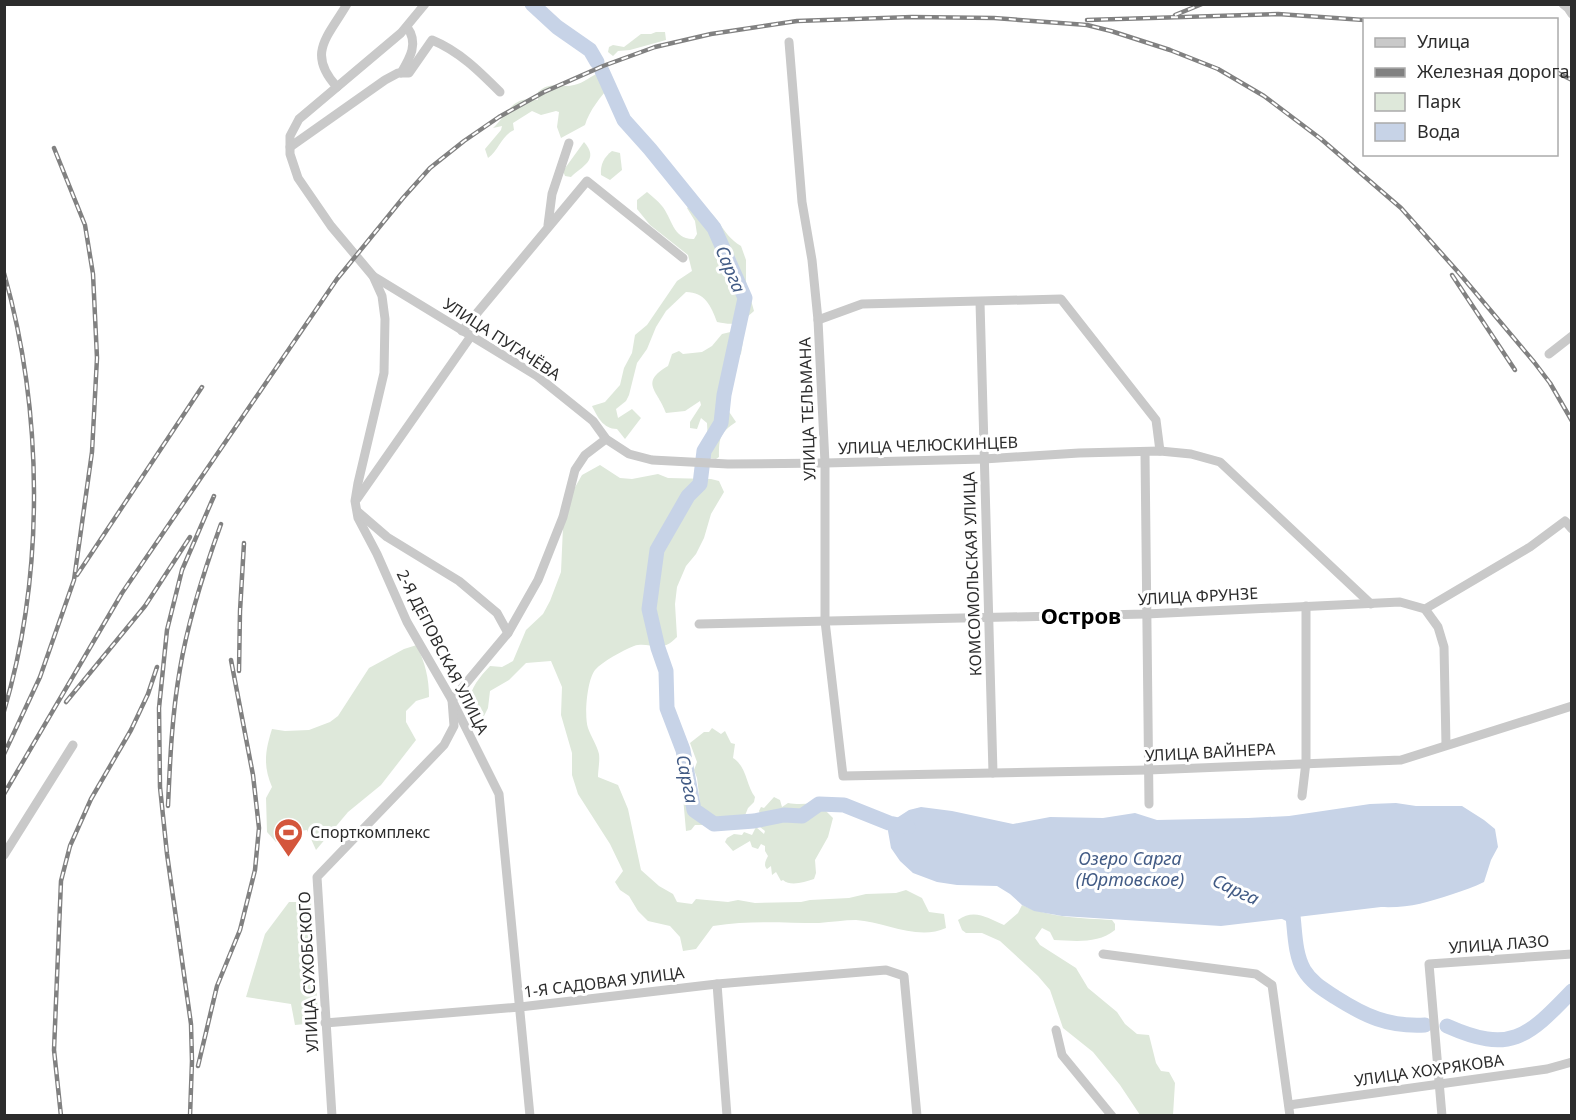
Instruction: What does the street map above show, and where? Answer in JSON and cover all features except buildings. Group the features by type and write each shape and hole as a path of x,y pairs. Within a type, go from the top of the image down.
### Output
{"street":[{"path":"337,87 328,77 322,64 321,48 347,4"},
{"path":"425,4 407,27 299,119 290,136 290,154 298,178 310,197 373,276 382,296 385,319 385,363 378,403 358,483 356,506 387,537 459,581 497,613 508,633"},
{"path":"1563,4 1572,14"},
{"path":"401,73 413,48 412,34 407,27"},
{"path":"290,147 378,85 401,73 409,73 432,40 449,47 479,71 500,92"},
{"name":"УЛИЦА ТЕЛЬМАНА","path":"789,42 802,202 812,260 818,320 825,463 825,621 843,776"},
{"path":"548,228 552,194 569,143"},
{"path":"356,506 467,333 586,181 683,258"},
{"name":"УЛИЦА ПУГАЧЁВА","path":"373,276 537,376 593,421 606,438"},
{"path":"818,320 862,304 1061,300 1156,420 1160,451"},
{"name":"КОМСОМОЛЬСКАЯ УЛИЦА","path":"981,302 993,773"},
{"path":"1549,354 1572,336"},
{"path":"452,700 508,633 538,580 563,517 574,470 585,455 606,438"},
{"name":"УЛИЦА ЧЕЛЮСКИНЦЕВ","path":"606,438 629,454 652,460 717,464 984,459 1160,451 1191,454 1220,462 1371,604"},
{"path":"1145,453 1149,804"},
{"name":"2-Я ДЕПОВСКАЯ УЛИЦА","path":"356,506 358,518 377,554 407,622 452,700 499,794 530,1116"},
{"path":"1446,745 1444,647 1438,627 1425,609 1530,547 1564,521 1572,529"},
{"name":"УЛИЦА ФРУНЗЕ","path":"699,624 1146,614 1400,602 1425,609"},
{"path":"1302,796 1306,762 1306,606"},
{"name":"УЛИЦА СУХОБСКОГО","path":"332,1116 317,877 444,745 454,726 452,700"},
{"name":"УЛИЦА ВАЙНЕРА","path":"843,776 1148,770 1401,760 1572,706"},
{"path":"4,855 73,745"},
{"path":"1103,954 1256,974 1272,985 1290,1116"},
{"name":"УЛИЦА ЛАЗО","path":"1440,1084 1429,964 1572,954"},
{"name":"1-Я САДОВАЯ УЛИЦА","path":"325,1023 520,1007 717,984 886,970 904,976 917,1116"},
{"path":"717,984 727,1116"},
{"path":"1056,1030 1062,1055 1112,1116"},
{"name":"УЛИЦА ХОХРЯКОВА","path":"1289,1105 1547,1069 1572,1062"},
{"path":"1440,1084 1442,1116"}],"green space":[{"path":"665,32 666,40 618,51 613,56 608,52 609,47 613,45 624,47 641,34"},
{"path":"600,72 604,73 611,85 592,109 585,125 561,138 557,127 559,112 541,115 532,111 513,123 514,130 506,135 488,158 485,149 502,126 493,128 511,106 522,100 538,100 538,92 547,86 578,84"},
{"path":"584,142 590,154 588,162 571,177 565,176 563,171"},
{"path":"612,151 620,153 622,170 610,180 601,175 601,168"},
{"path":"647,192 662,206 677,232 687,238 694,239 697,234 695,221 687,208 694,202 715,217 728,235 741,246 746,260 746,282 754,311 737,323 717,322 710,305 703,297 686,292 666,311 647,349 637,363 626,401 616,409 618,418 632,409 641,418 625,439 617,429 608,427 601,421 592,406 605,402 620,385 624,368 632,353 635,335 647,325 677,281 692,271 688,255 650,225 637,209 637,200"},
{"path":"739,330 743,341 741,354 736,358 732,367 729,389 721,391 721,400 736,422 722,436 719,457 708,458 704,451 708,444 707,423 701,418 697,429 690,428 690,422 701,405 700,401 685,411 666,413 653,387 654,377 668,366 672,354 679,351 683,354 702,352 712,346 722,334"},
{"path":"600,465 620,478 632,479 658,474 668,478 711,479 719,481 724,492 711,514 704,538 696,554 686,566 677,587 675,604 677,637 665,645 640,645 624,651 598,667 590,682 586,715 589,731 599,754 598,777 618,785 628,809 641,870 659,886 673,894 677,902 692,904 696,899 728,902 738,900 755,903 801,902 849,898 866,894 896,893 906,890 922,898 929,912 944,914 946,928 924,933 856,920 819,923 727,924 713,926 696,949 683,951 680,937 670,926 648,921 615,882 623,871 610,844 578,794 572,775 572,753 561,715 562,687 551,661 526,663 509,680 490,691 488,708 483,718 477,719 470,705 475,684 490,666 502,667 513,661 526,630 543,614 561,572 563,527 574,489 582,475"},
{"path":"420,644 417,646 426,671 429,697 416,701 406,711 406,722 416,740 381,785 348,812 316,850 307,830 287,833 276,842 267,832 266,798 272,787 267,772 266,758 272,729 309,730 330,722 338,716 369,668 404,649"},
{"path":"712,728 721,734 725,731 731,743 735,744 733,758 744,771 755,797 754,802 748,808 744,818 738,820 738,828 726,828 725,819 712,818 686,831 683,797 692,790 696,802 700,803 694,770 697,762 690,743"},
{"path":"774,797 780,800 782,807 788,803 819,804 833,818 828,837 815,860 814,879 794,884 781,881 776,872 772,875 771,866 767,869 766,867 765,862 768,856 765,846 761,844 758,849 752,847 750,841 733,851 725,842 734,834 742,835 744,832 752,835 756,827 764,834 765,831 760,827 762,822 759,811"},
{"path":"289,902 311,902 318,1015 315,1023 295,1025 291,1004 246,997 265,934"},
{"path":"1022,905 1055,915 1112,920 1115,924 1115,930 1094,940 1054,940 1050,932 1042,928 1035,938 1040,945 1076,968 1088,988 1117,1012 1125,1024 1137,1034 1149,1035 1156,1063 1161,1071 1169,1072 1175,1083 1173,1115 1140,1115 1120,1085 1093,1052 1063,1028 1050,990 1038,976 1000,941 982,933 966,933 962,930 958,920 975,914 1004,925 1018,913"}],"water":[{"name":"Озеро Сарга (Юртовское)","path":"1396,803 1416,806 1462,806 1495,829 1498,847 1484,882 1409,906 1381,907 1221,926 1062,916 1034,911 997,886 937,882 913,873 900,861 891,848 888,831 889,823 909,810 921,807 1013,824 1050,817 1103,818 1135,813 1157,820 1289,816 1370,804"}],"waterway":[{"name":"Сарга","path":"532,4 557,27 590,50 597,62"},
{"name":"Сарга","path":"602,71 624,120 714,228 745,298 724,395 721,423 704,451 700,484 688,496 657,550 649,609 666,671 667,708 683,750 694,810 714,824 754,821 784,815 802,816 819,804 844,805 889,823 908,827"},
{"name":"Сарга","path":"1277,908 1293,916 1301,964 1307,975 1318,985 1346,1004 1377,1019 1400,1024 1425,1025"},
{"name":"Сарга","path":"1447,1026 1487,1039 1502,1040 1516,1037 1542,1020 1572,991"}],"railway":[{"path":"1175,15 1202,4"},
{"path":"1087,20 1278,14 1363,20"},
{"path":"4,794 122,593 337,279 403,198 430,168 499,117 544,92 603,66 655,47 711,34 797,21 912,17 994,18 1087,25 1170,50 1218,69 1264,96 1321,139 1401,208 1534,362 1550,383 1572,421"},
{"path":"1558,73 1572,80"},
{"path":"4,754 40,677 74,580 92,452 97,358 93,274 85,225 54,148"},
{"path":"4,273 17,326 26,380 32,436 34,492 27,604 4,711"},
{"path":"1452,275 1515,370"},
{"path":"77,575 202,387"},
{"path":"190,1116 191,1024 160,787 159,708 167,630 182,570 214,496"},
{"path":"168,806 173,720 183,651 197,596 221,524"},
{"path":"66,702 145,606 190,537"},
{"path":"239,671 244,543"},
{"path":"198,1066 217,986 240,930 255,870 259,828 253,775 231,660"},
{"path":"61,1116 54,1050 61,881 70,846 91,799 131,730 148,694 157,667"}],"place":[{"name":"Спорткомплекс","path":"289,858"}],"district":[{"name":"Остров","path":"1081,615"}]}
